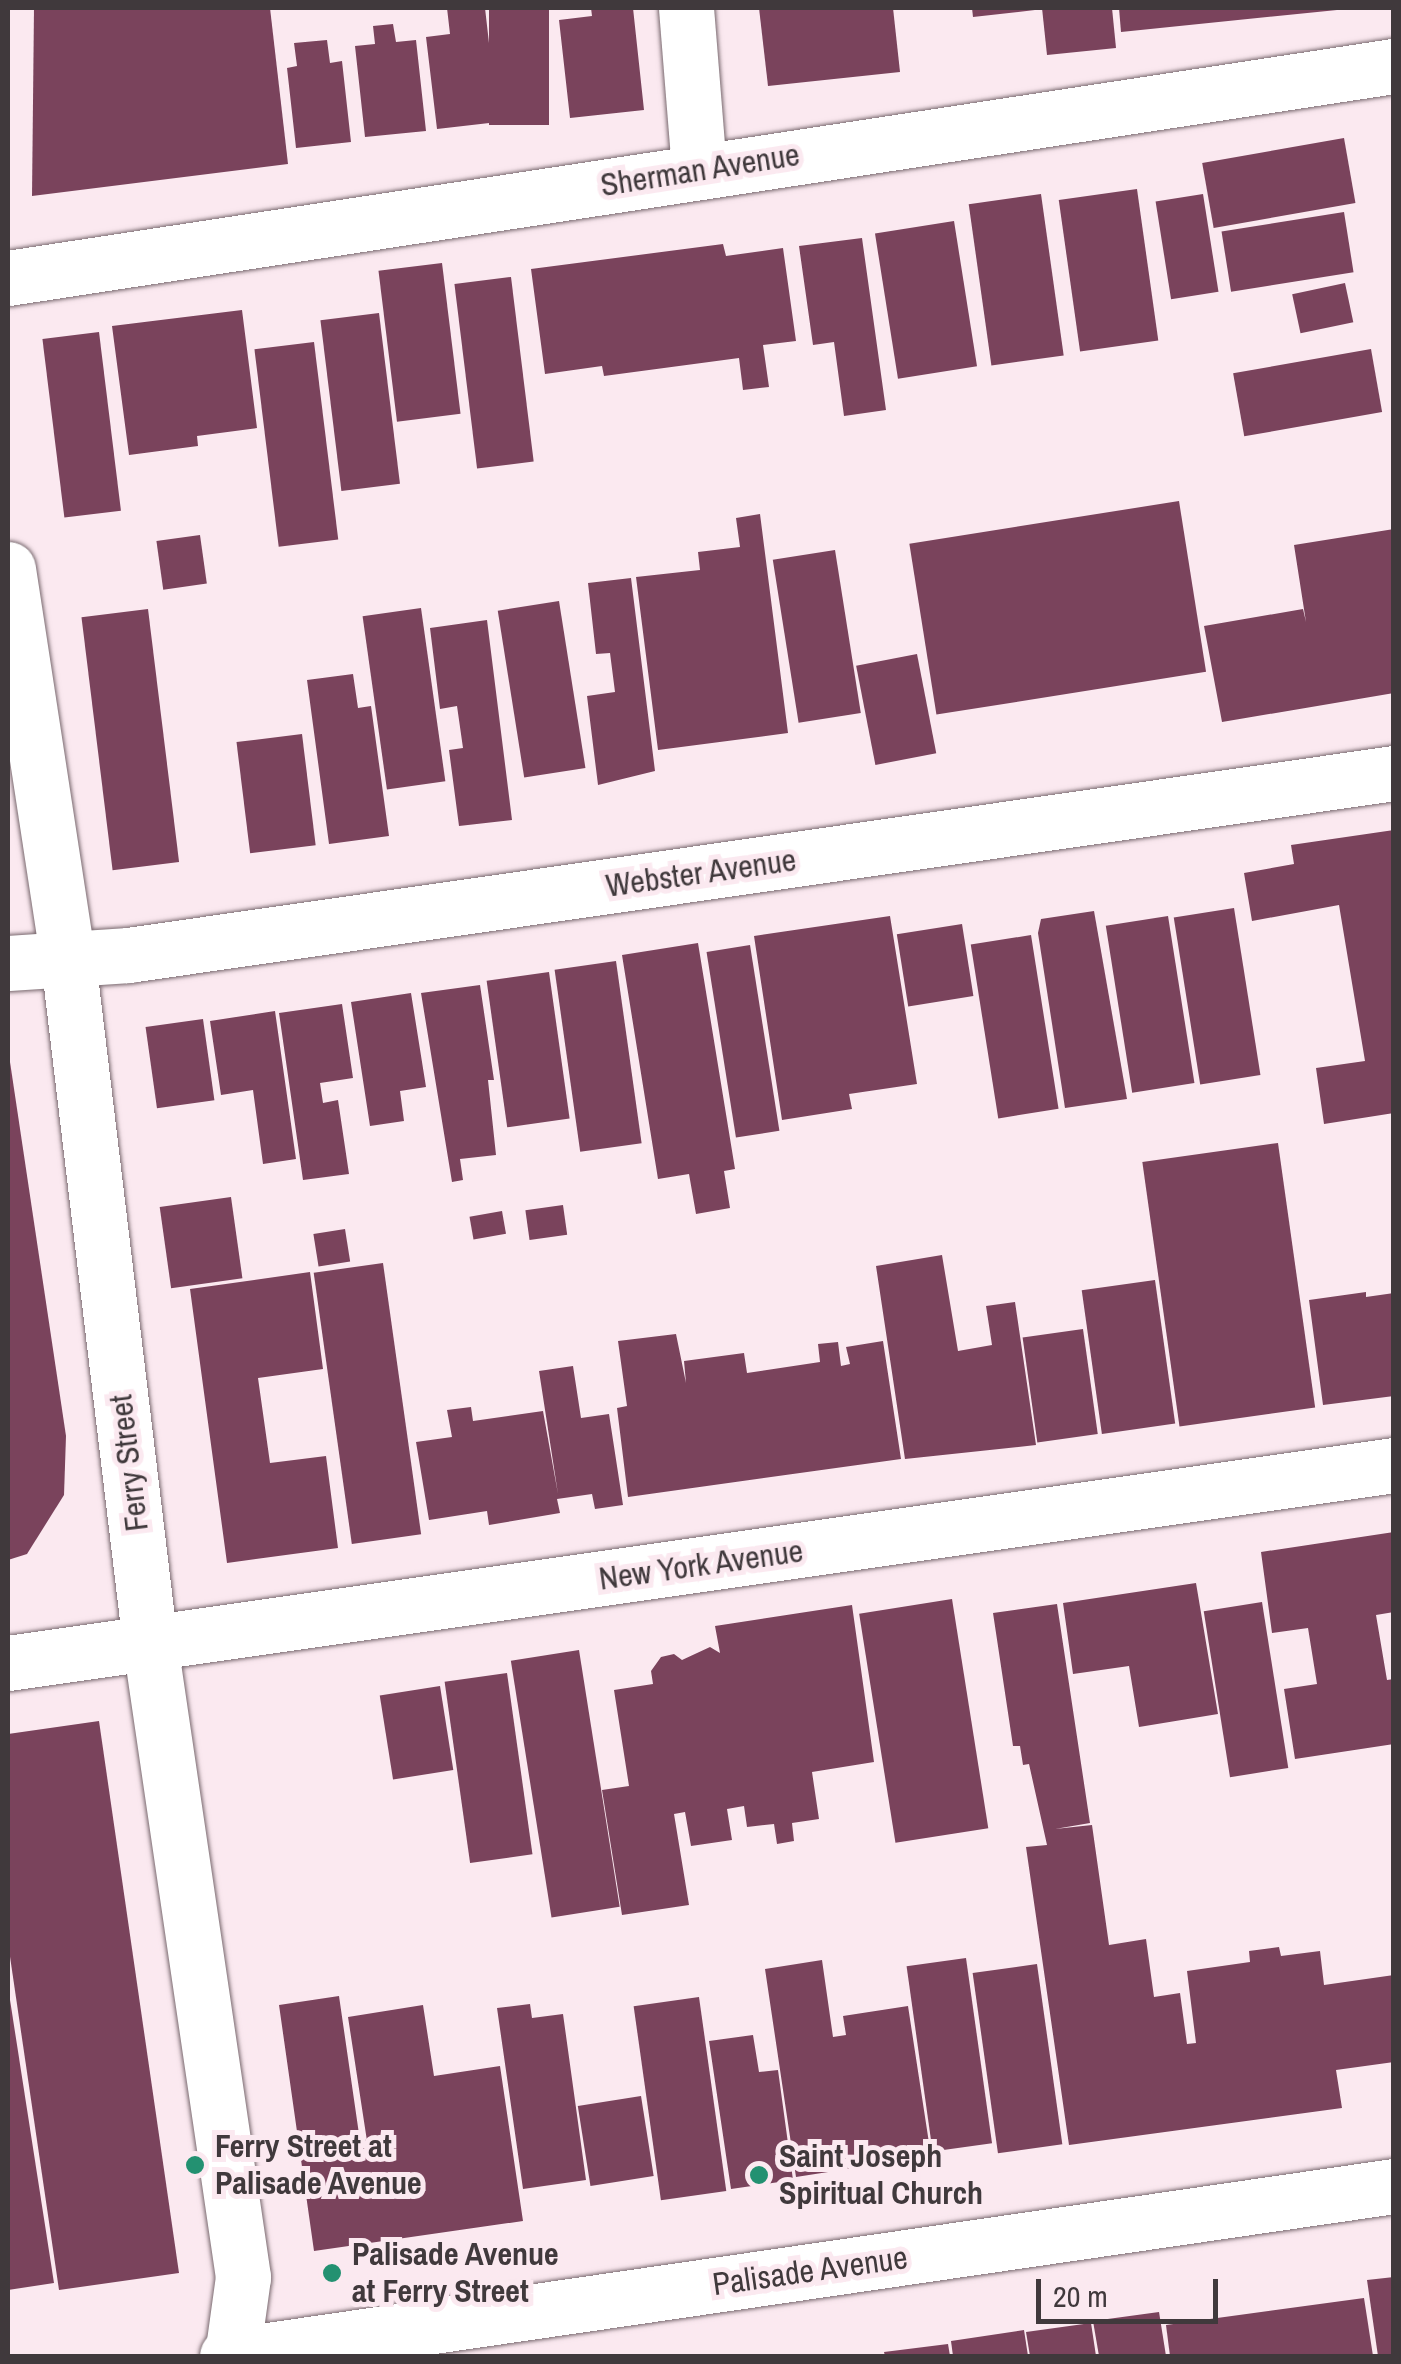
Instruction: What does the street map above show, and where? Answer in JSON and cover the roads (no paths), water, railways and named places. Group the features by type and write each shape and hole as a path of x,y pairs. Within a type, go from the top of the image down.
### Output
{"street":[{"path":"686,8 699,170"},
{"name":"Sherman Avenue","path":"8,278 1394,66"},
{"name":"Ferry Street","path":"8,569 68,960 150,1644 243,2277 231,2356"},
{"name":"Webster Avenue","path":"8,963 68,960 1394,773"},
{"name":"New York Avenue","path":"8,1662 1394,1465"},
{"name":"Palisade Avenue","path":"231,2356 1394,2186"}],"place":[{"name":"Ferry Street at Palisade Avenue","path":"195,2165"},
{"name":"Saint Joseph Spiritual Church","path":"759,2175"},
{"name":"Palisade Avenue at Ferry Street","path":"332,2273"}]}
